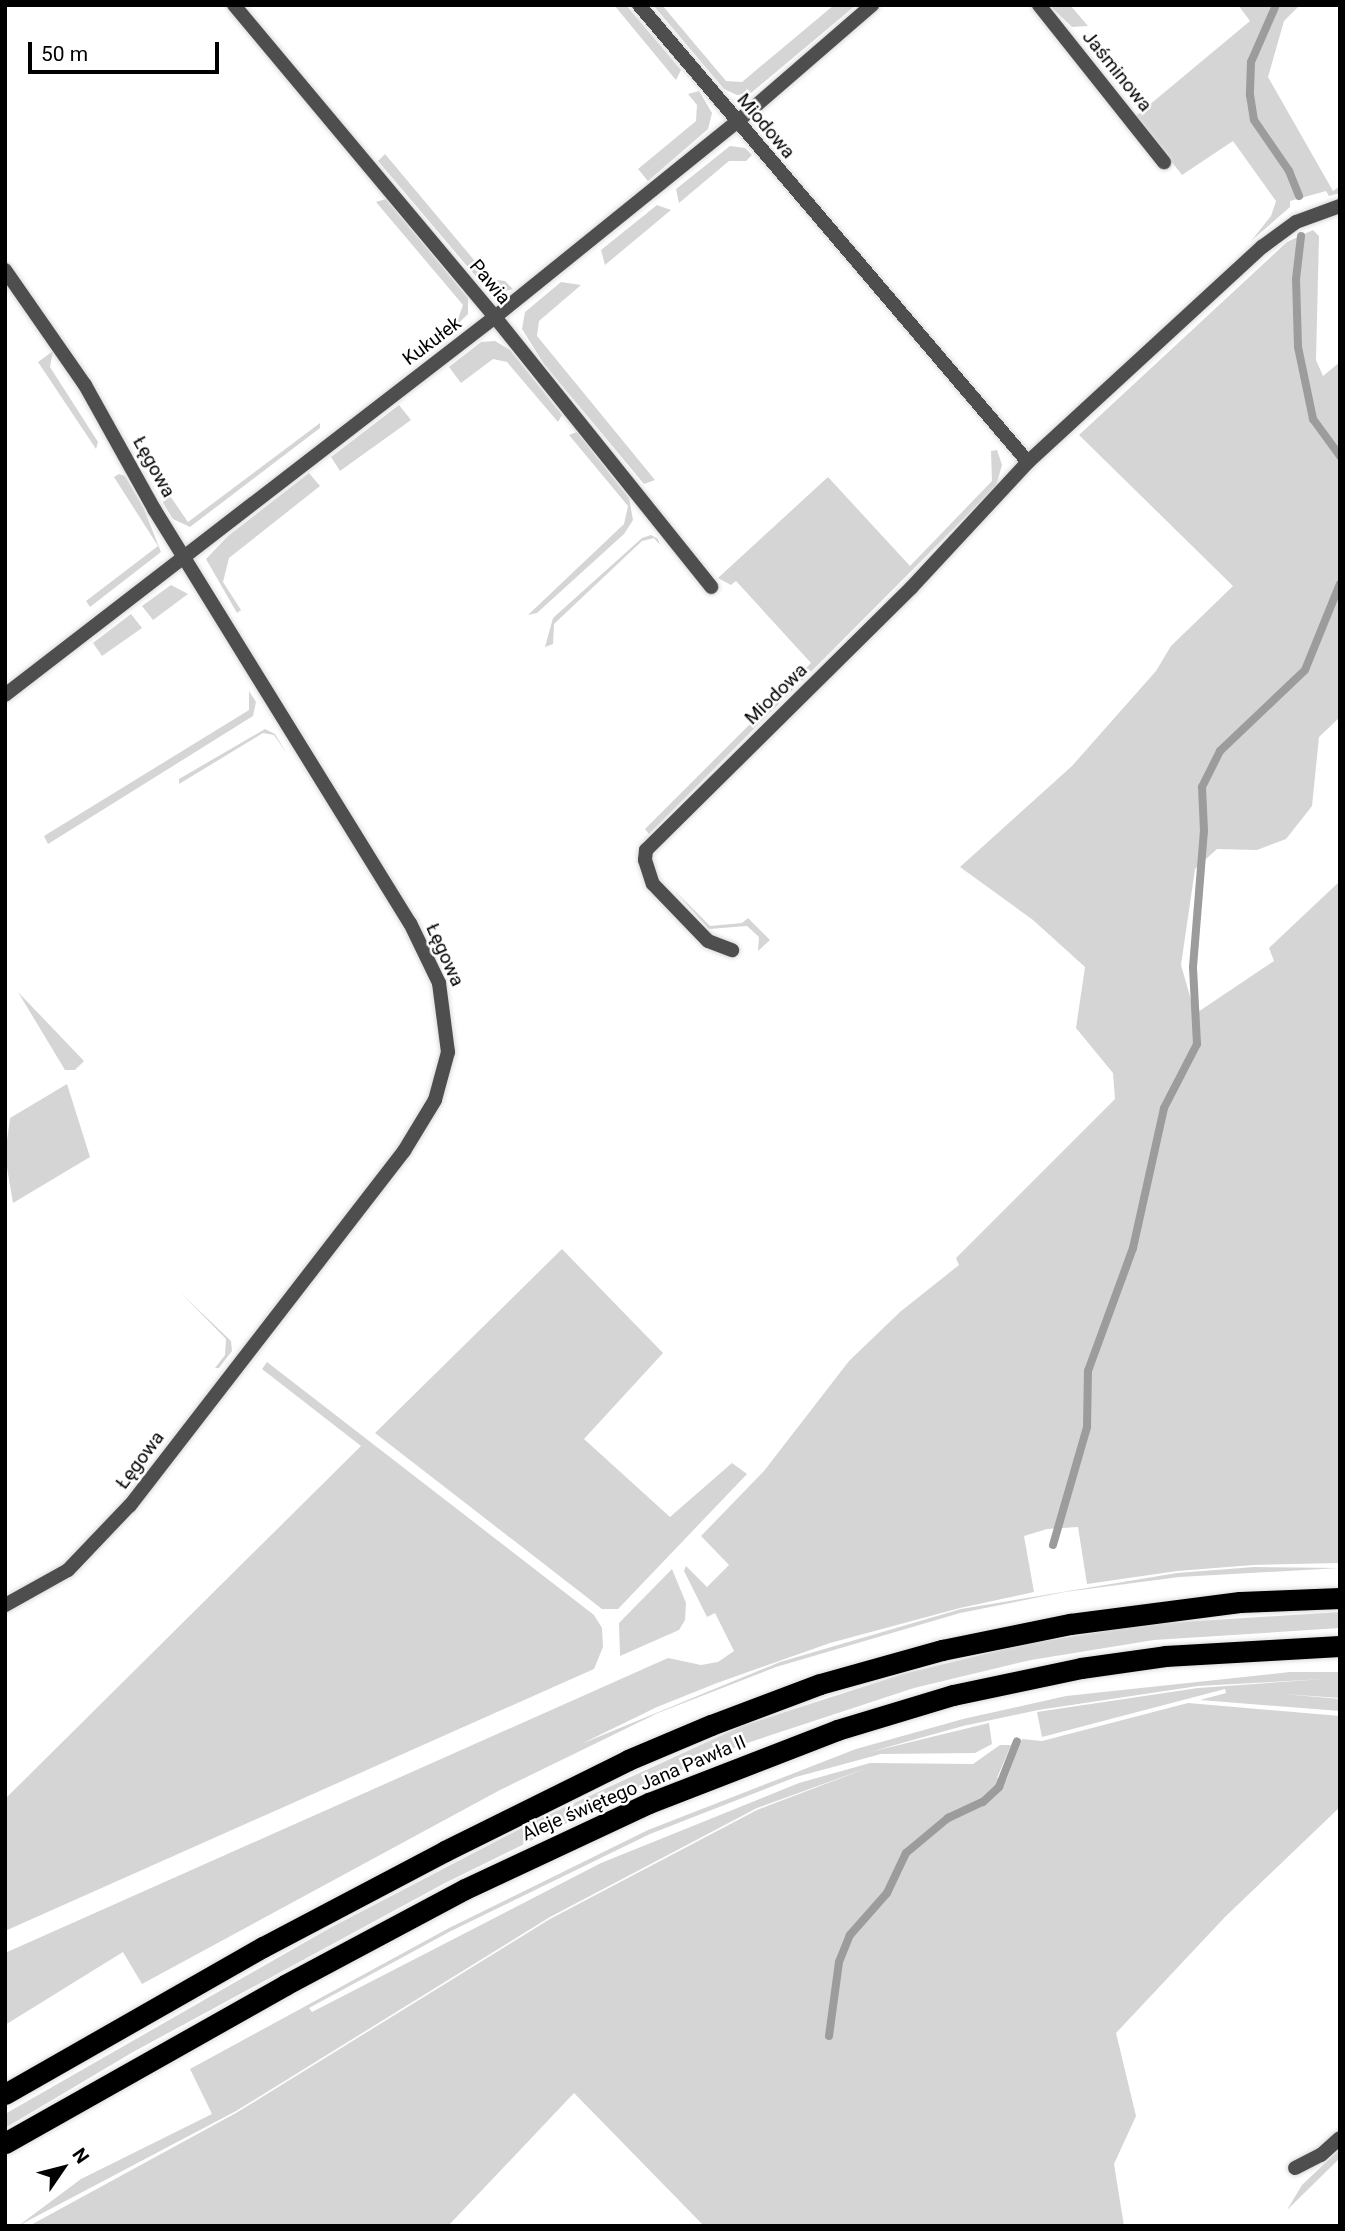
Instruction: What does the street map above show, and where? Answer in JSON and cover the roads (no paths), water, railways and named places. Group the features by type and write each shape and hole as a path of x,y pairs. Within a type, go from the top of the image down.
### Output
{"highway":[{"name":"Aleje świętego Jana Pawła II","path":"5,2094 263,1947 444,1851 628,1760 820,1684 942,1650 1070,1624 1240,1602 1340,1598"},
{"name":"Aleje świętego Jana Pawła II","path":"5,2143 272,1991 465,1889 649,1803 801,1743 953,1695 1081,1668 1166,1656 1340,1646"}],"street":[{"name":"Pawia","path":"234,5 495,317 711,587"},
{"name":"Miodowa","path":"639,5 1028,462"},
{"name":"Kukułek","path":"5,695 495,317 737,122 872,5"},
{"name":"Jaśminowa","path":"1039,5 1164,162"},
{"name":"Miodowa","path":"732,950 708,941 653,884 646,850 912,587 1028,462 1262,247 1296,222 1340,206"},
{"name":"Łęgowa","path":"5,270 85,385 183,556 426,953 445,1004 444,1076 423,1124 404,1151 130,1505 68,1570 5,1605"},
{"path":"1295,2168 1321,2155 1340,2137"}],"waterway":[{"path":"1276,5 1251,62 1250,95 1254,120 1289,171 1299,196"},
{"path":"1301,236 1296,279 1298,347 1313,419 1340,456"},
{"path":"1053,1545 1087,1427 1088,1371 1133,1248 1164,1108 1197,1044 1193,967 1204,831 1202,787 1220,751 1305,670 1340,584"},
{"path":"829,2036 839,1962 850,1935 887,1893 906,1853 948,1818 983,1802 999,1787 1017,1741"}]}
